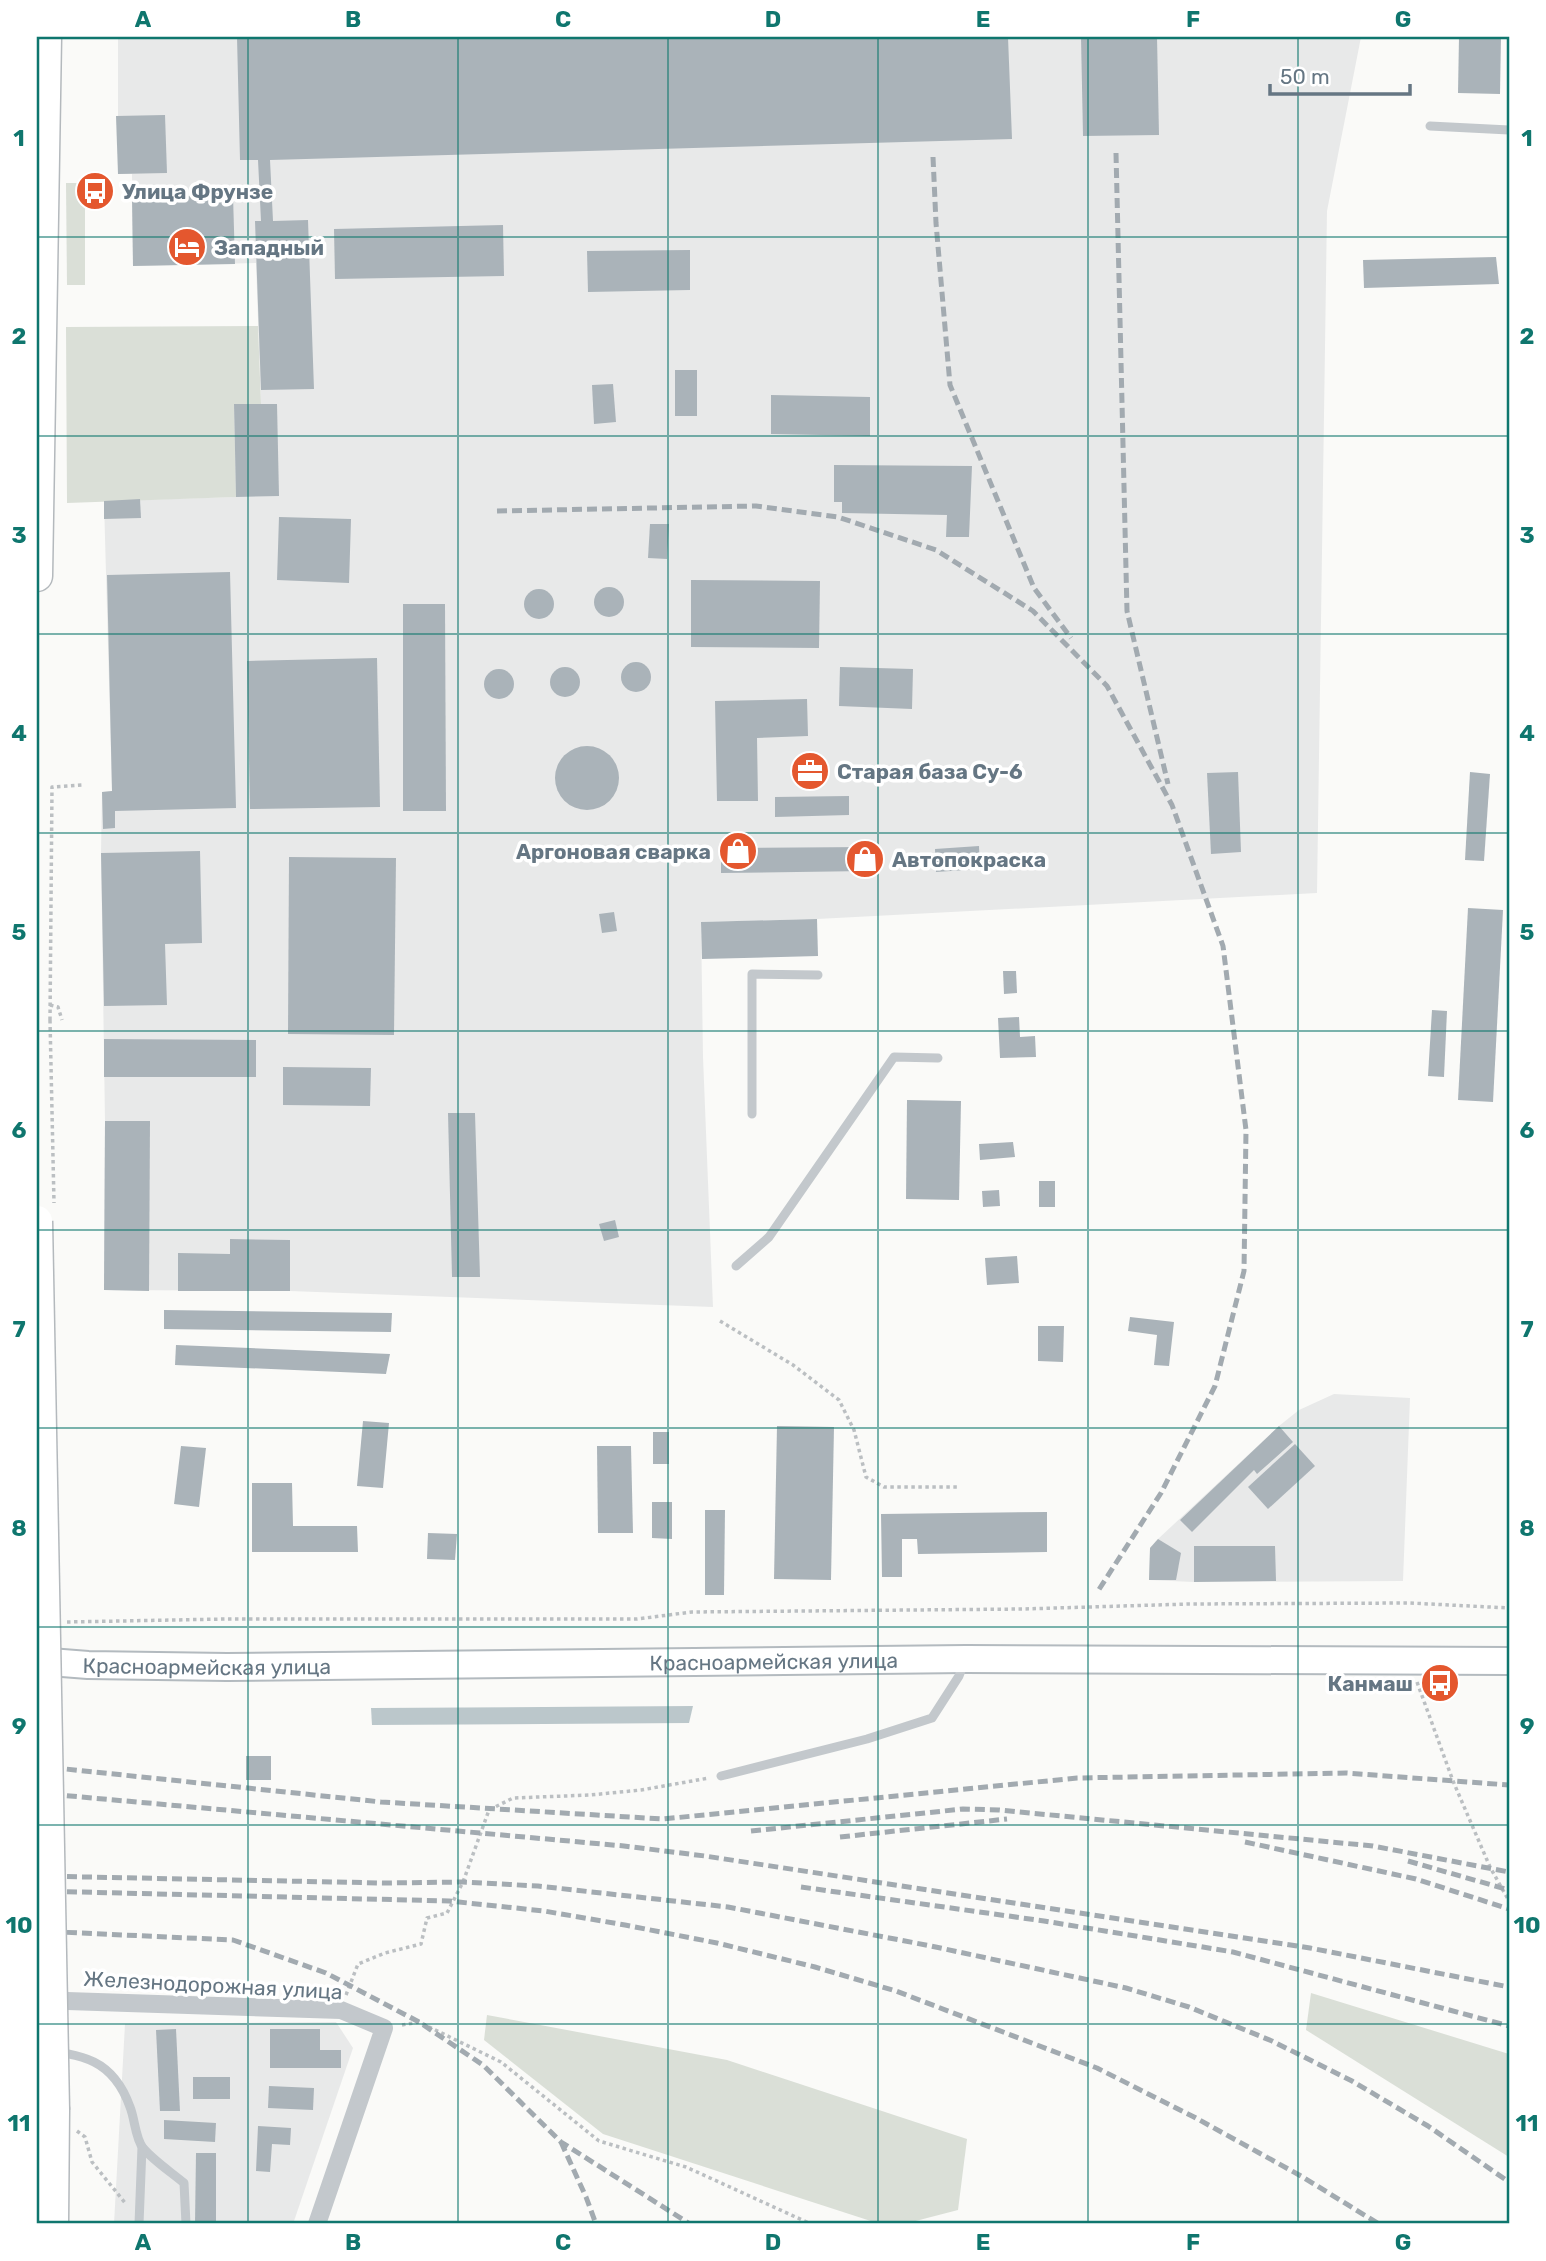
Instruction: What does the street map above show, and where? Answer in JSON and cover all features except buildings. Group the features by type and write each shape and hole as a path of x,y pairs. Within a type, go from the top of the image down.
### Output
{"highway":[{"path":"37,576 46,37"},
{"path":"37,1221 54,2110 53,2224"}],"main road":[{"name":"Красноармейская улица","path":"37,1661 88,1665 227,1667 966,1658 1509,1661"}],"street":[{"name":"Железнодорожная улица","path":"37,2000 341,2010 384,2028"},
{"path":"317,2224 384,2028"}],"lane":[{"path":"1430,126 1509,130"},
{"path":"752,1114 752,974 818,975"},
{"path":"736,1266 769,1237 894,1057 938,1058"},
{"path":"721,1776 867,1739 932,1718 959,1676 966,1658"},
{"path":"37,2050 71,2053 94,2060 114,2077 130,2105 142,2147 139,2222"},
{"path":"142,2147 184,2183 186,2224"}],"path":[{"path":"50,1020 52,787 82,785"},
{"path":"50,1005 58,1007 62,1020"},
{"path":"720,1321 793,1365 839,1400 854,1430 866,1477 884,1488 958,1487"},
{"path":"62,1622 226,1619 637,1619 692,1612 1023,1609 1203,1604 1410,1603 1509,1608"},
{"path":"1409,1661 1453,1781 1490,1867 1509,1901"},
{"path":"341,2010 358,1964 385,1953 421,1944 427,1918 447,1913 463,1882 489,1810 513,1798 641,1790 721,1776"},
{"path":"384,2028 419,2022 501,2062 599,2141 686,2167 811,2224"},
{"path":"86,2137 92,2162 139,2222"}],"shaded area":[{"path":"118,37 1361,37 1327,211 1317,893 817,919 701,922 703,1057 713,1307 290,1291 104,1290 105,1121 101,853 102,792 112,791 104,501 235,497 234,404 261,404 256,263 133,266 132,174 118,174"},
{"path":"66,183 85,183 85,285 67,285"},
{"path":"258,326 261,404 234,405 236,497 67,503 66,327"},
{"path":"1334,1394 1410,1398 1403,1581 1149,1580 1150,1548 1158,1539 1279,1426 1299,1410"},
{"path":"693,1706 689,1723 372,1725 371,1708"},
{"path":"1311,1993 1509,2054 1509,2157 1306,2030"},
{"path":"487,2015 727,2060 967,2139 958,2210 904,2224 880,2224 603,2134 484,2040"},
{"path":"336,2022 353,2048 293,2224 114,2224 125,2024"}],"railway":[{"path":"1116,153 1127,611 1168,784"},
{"path":"933,157 950,385 1034,588 1071,638"},
{"path":"497,511 756,506 838,517 936,550 1033,611 1107,686 1172,805 1223,946 1246,1130 1244,1271 1215,1386 1161,1493 1098,1591"},
{"path":"37,1766 381,1802 663,1819 1077,1778 1346,1773 1509,1785"},
{"path":"37,1793 624,1846 705,1856 1310,1948 1509,1987"},
{"path":"751,1831 963,1809 999,1810 1373,1846 1509,1872"},
{"path":"840,1837 1007,1819"},
{"path":"1245,1842 1416,1879 1509,1909"},
{"path":"1408,1861 1509,1890"},
{"path":"37,1876 383,1883 463,1882 538,1886 728,1907 931,1946 1126,1988 1189,2007 1272,2041 1352,2081 1428,2126 1509,2182"},
{"path":"801,1887 1044,1921 1233,1952 1509,2026"},
{"path":"37,1891 449,1901 544,1911 625,1925 717,1943 815,1967 896,1991 1097,2068 1301,2176 1379,2224"},
{"path":"37,1931 233,1940 326,1973 419,2022 483,2065 561,2142 690,2224"},
{"path":"561,2142 596,2224"}],"place":[{"name":"Улица Фрунзе","path":"95,191"},
{"name":"Западный","path":"187,247"},
{"name":"Старая база Су-6","path":"810,771"},
{"name":"Аргоновая сварка","path":"738,851"},
{"name":"Автопокраска","path":"865,859"},
{"name":"Канмаш","path":"1440,1683"}]}
